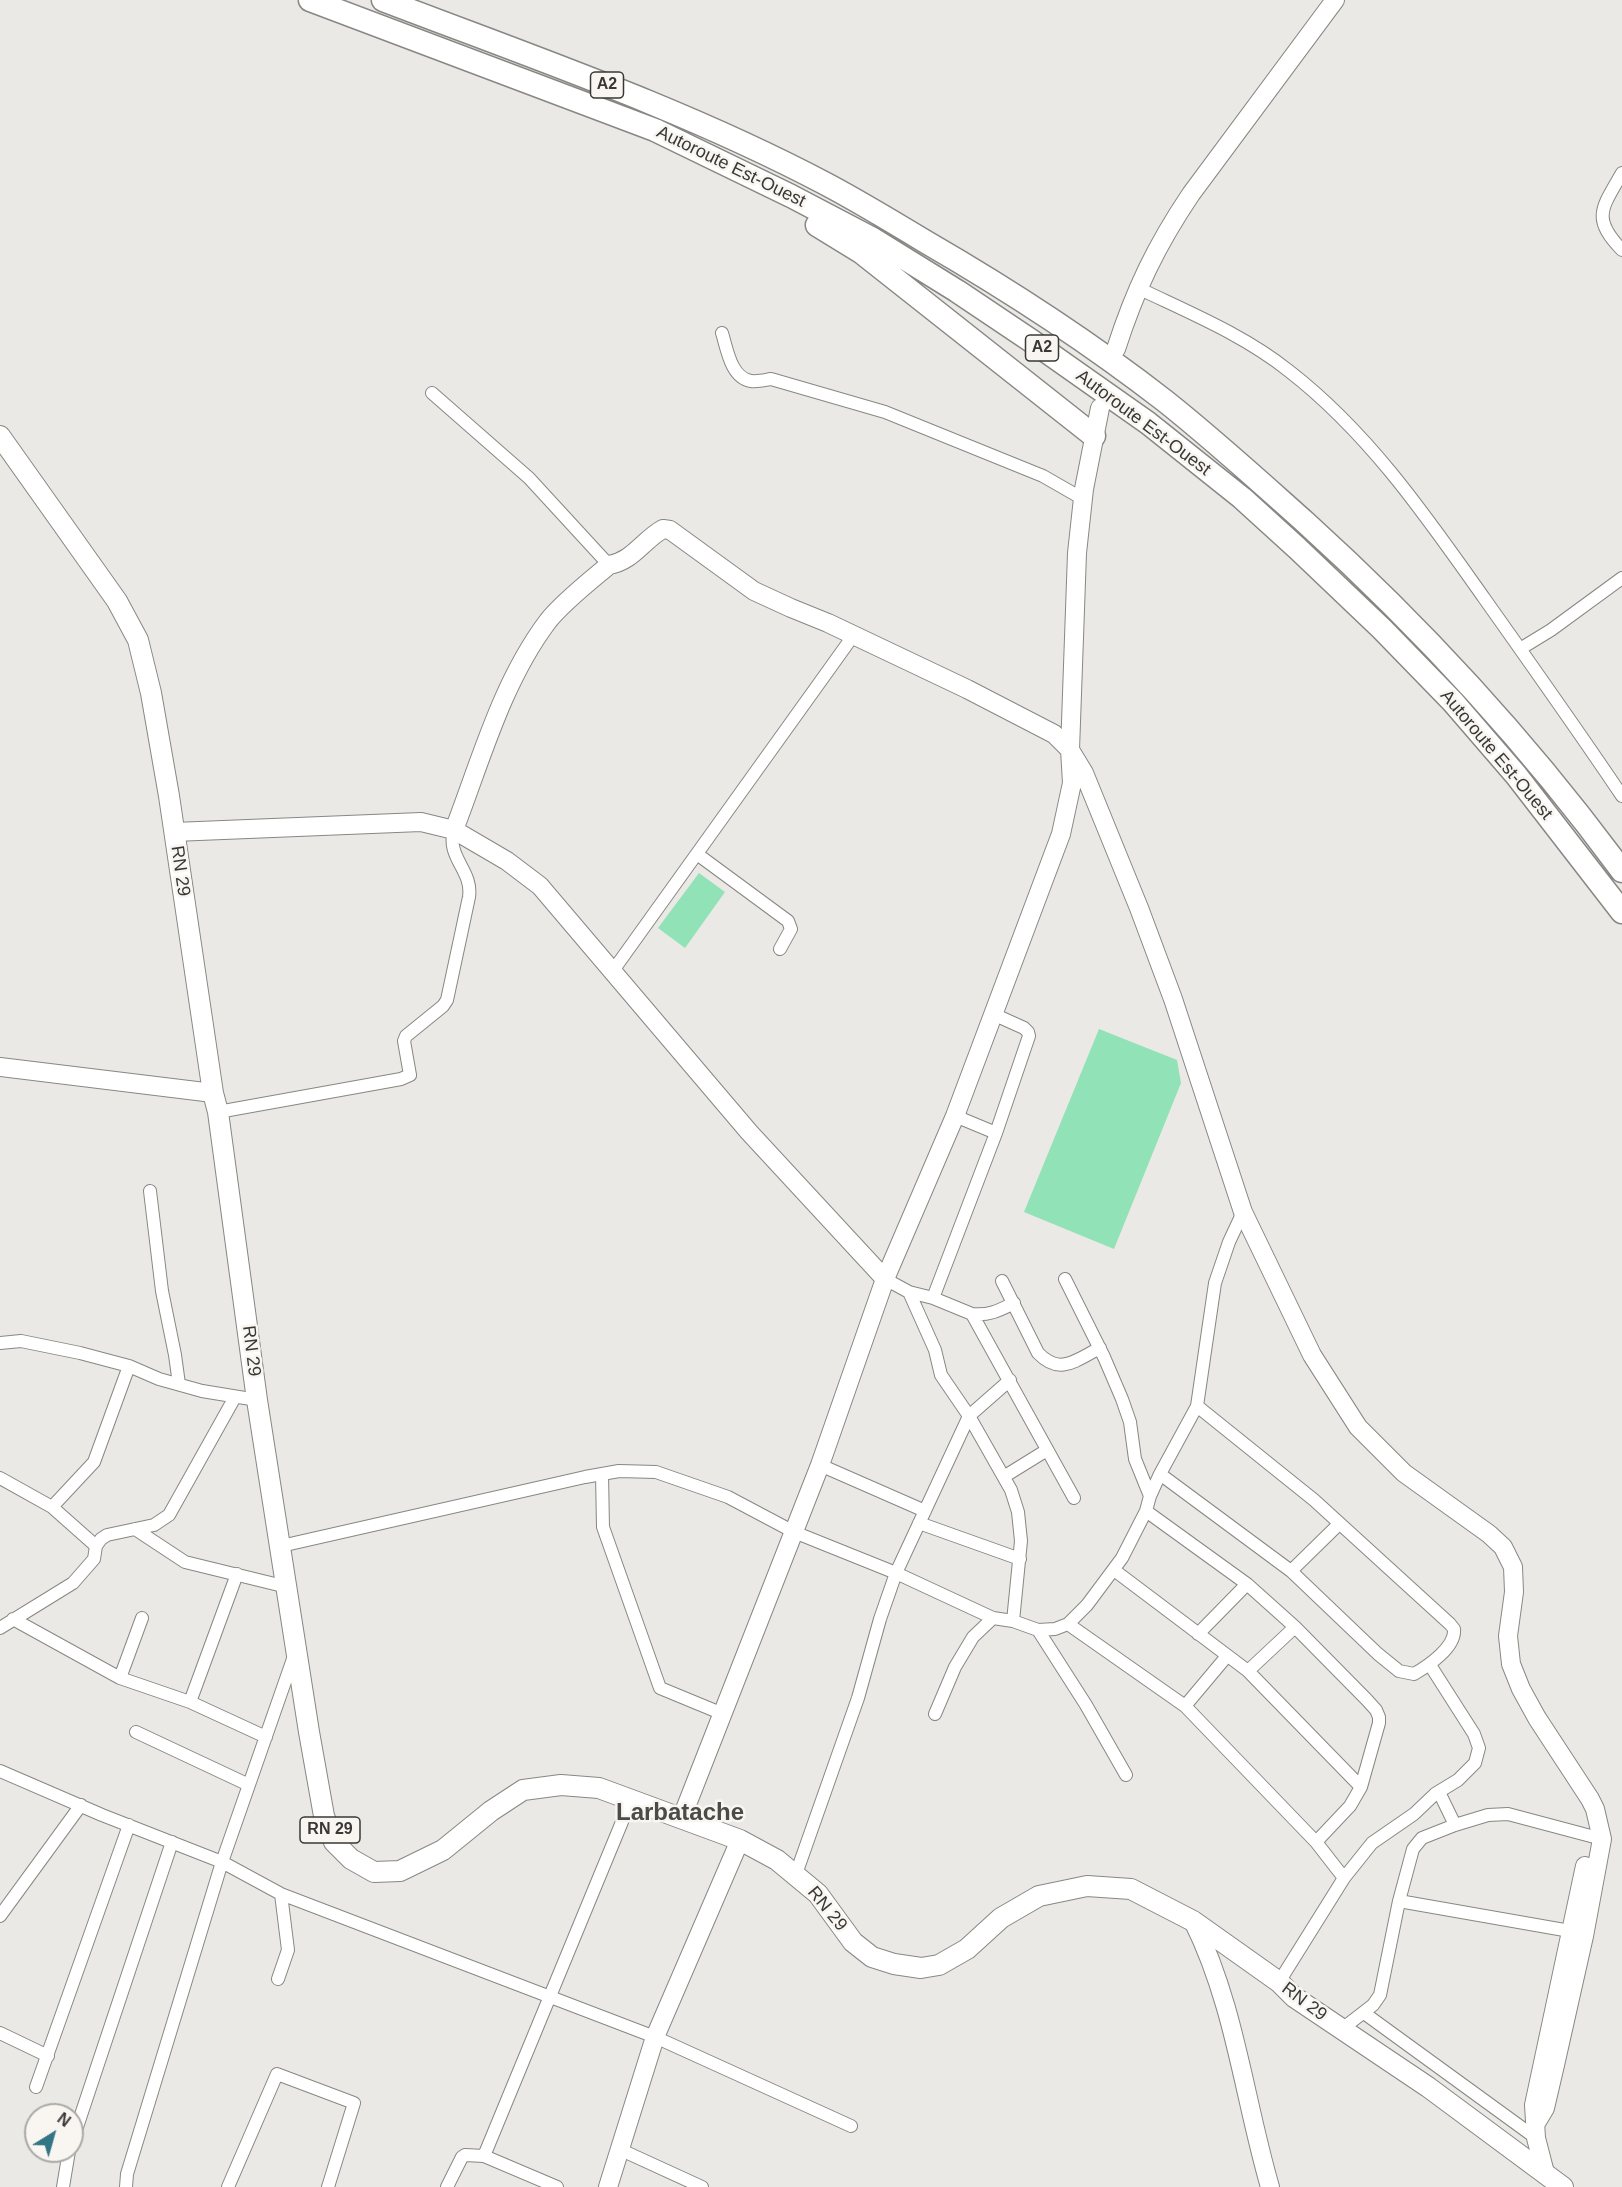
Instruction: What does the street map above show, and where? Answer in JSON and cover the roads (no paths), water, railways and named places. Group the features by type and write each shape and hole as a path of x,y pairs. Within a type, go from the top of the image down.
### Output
{"highway":[{"name":"Autoroute Est-Ouest","path":"310,0 656,130 873,239 1033,342 1138,416 1242,498 1373,621 1453,702 1516,775 1622,912"},
{"name":"Autoroute Est-Ouest","path":"383,0 623,91 826,184 997,284 1071,332 1147,387 1206,434 1383,594 1503,721 1550,776 1622,871"},
{"path":"701,152 861,252 1094,436"}],"main road":[{"name":"RN 29","path":"0,436 117,601 138,640 151,693 213,1093 218,1112 257,1400 296,1649 324,1816 334,1842 351,1858 374,1872 400,1871 443,1850 491,1811 523,1790 561,1785 599,1788 741,1840 777,1860 818,1894 853,1942 872,1957 894,1964 921,1968 939,1965 967,1949 1001,1918 1039,1896 1087,1886 1131,1889 1193,1921 1279,1983 1294,1997 1428,2087 1563,2187"}],"street":[{"path":"1116,349 1138,288 1156,250 1191,194 1335,0"},
{"path":"1622,173 1602,214 1603,224 1608,234 1622,250"},
{"path":"1138,288 1247,342 1319,394 1347,423 1413,498 1622,796"},
{"path":"722,333 730,361 742,377 752,381 771,379 885,412 1043,476 1083,499"},
{"path":"432,393 529,478 609,565"},
{"path":"682,1817 820,1465 885,1279 955,1116 1061,834 1072,783 1070,750 1077,553 1083,499 1100,408"},
{"path":"218,1112 401,1079 410,1075 410,1064 404,1041 406,1036 443,1006 447,1000 470,887 468,878 452,848 451,840 505,697 524,658 550,620 609,565 620,563 663,529 670,530 754,591 968,688 1054,734 1070,750 1084,773 1177,1009 1243,1212 1312,1355 1358,1427 1404,1473 1489,1534 1503,1547 1513,1567 1514,1592 1508,1636 1511,1664 1521,1689 1537,1718 1590,1799 1597,1832 1584,1936 1545,2108 1536,2131"},
{"path":"1520,650 1622,578"},
{"path":"612,972 853,636"},
{"path":"174,832 421,822 454,830 507,861 540,886 748,1132 885,1279 909,1292 933,1298 972,1314 983,1316 991,1314 1014,1303"},
{"path":"697,854 788,921 791,929 780,949"},
{"path":"933,1298 996,1134 1029,1036 1024,1028 993,1014"},
{"path":"0,1067 213,1093"},
{"path":"955,1116 996,1134"},
{"path":"150,1191 154,1241 179,1384"},
{"path":"281,1546 602,1474 619,1471 656,1472 728,1497 794,1532 896,1573 993,1618 1013,1621 1038,1630 1055,1629 1068,1624 1087,1605 1122,1558 1146,1511 1160,1474 1197,1406 1215,1283 1229,1242 1243,1212"},
{"path":"1065,1279 1100,1348 1131,1422 1136,1460 1150,1496"},
{"path":"1002,1281 1038,1353 1048,1363 1056,1366 1070,1363 1100,1348"},
{"path":"909,1292 935,1350 941,1375 1005,1476 1018,1512 1021,1541 1013,1621"},
{"path":"972,1314 1074,1498"},
{"path":"0,1343 21,1341 80,1353 129,1366 202,1391 257,1400"},
{"path":"51,1508 94,1462 129,1366"},
{"path":"796,1874 858,1698 880,1619 896,1573 969,1416 1010,1380"},
{"path":"0,1628 73,1583 94,1559 96,1546 101,1539 107,1535 154,1525 169,1515 235,1397"},
{"path":"1160,1474 1291,1571 1399,1671 1414,1674 1430,1665 1454,1639 1454,1629 1314,1500 1197,1406"},
{"path":"1005,1476 1047,1450"},
{"path":"820,1465 925,1511"},
{"path":"602,1474 603,1527 660,1688 723,1714"},
{"path":"0,1478 51,1508 96,1546"},
{"path":"1146,1511 1247,1584 1295,1627 1367,1700 1379,1717 1361,1787 1350,1806 1316,1842"},
{"path":"919,1523 1020,1559"},
{"path":"1291,1571 1339,1524"},
{"path":"135,1529 185,1562 287,1587"},
{"path":"1114,1570 1248,1671 1361,1787"},
{"path":"190,1702 237,1574"},
{"path":"1198,1634 1247,1584"},
{"path":"120,1678 142,1618"},
{"path":"935,1714 955,1667 973,1637 993,1618"},
{"path":"13,1619 120,1678 190,1702 266,1737"},
{"path":"1068,1624 1185,1706 1316,1842 1344,1878"},
{"path":"1248,1671 1295,1627"},
{"path":"1038,1630 1086,1705 1126,1776"},
{"path":"126,2187 127,2174 222,1863 296,1649"},
{"path":"1185,1706 1227,1656"},
{"path":"1279,1983 1344,1878 1372,1843 1458,1780 1475,1763 1479,1748 1474,1734 1430,1665"},
{"path":"136,1732 249,1785"},
{"path":"0,1771 222,1863 281,1894 655,2037 851,2126"},
{"path":"1439,1792 1455,1825"},
{"path":"483,2156 631,1800"},
{"path":"0,1916 81,1805"},
{"path":"1342,2029 1373,2005 1380,1995 1399,1901 1416,1843 1437,1831 1488,1815 1508,1814 1597,1832"},
{"path":"36,2087 129,1826"},
{"path":"1545,2173 1536,2131 1534,2105 1570,1931 1597,1832"},
{"path":"608,2187 655,2037 741,1840"},
{"path":"84,2106 172,1842"},
{"path":"278,1979 288,1950 281,1894"},
{"path":"1399,1901 1570,1931"},
{"path":"1193,1921 1205,1946 1228,2012 1270,2187"},
{"path":"1364,2013 1536,2131"},
{"path":"0,2033 48,2056"},
{"path":"228,2187 277,2074 354,2103 328,2187"},
{"path":"619,2149 702,2187"},
{"path":"447,2187 465,2155 483,2156 557,2187"},
{"path":"63,2187 67,2163"}],"district":[{"name":"Larbatache","path":"680,1813"}]}
